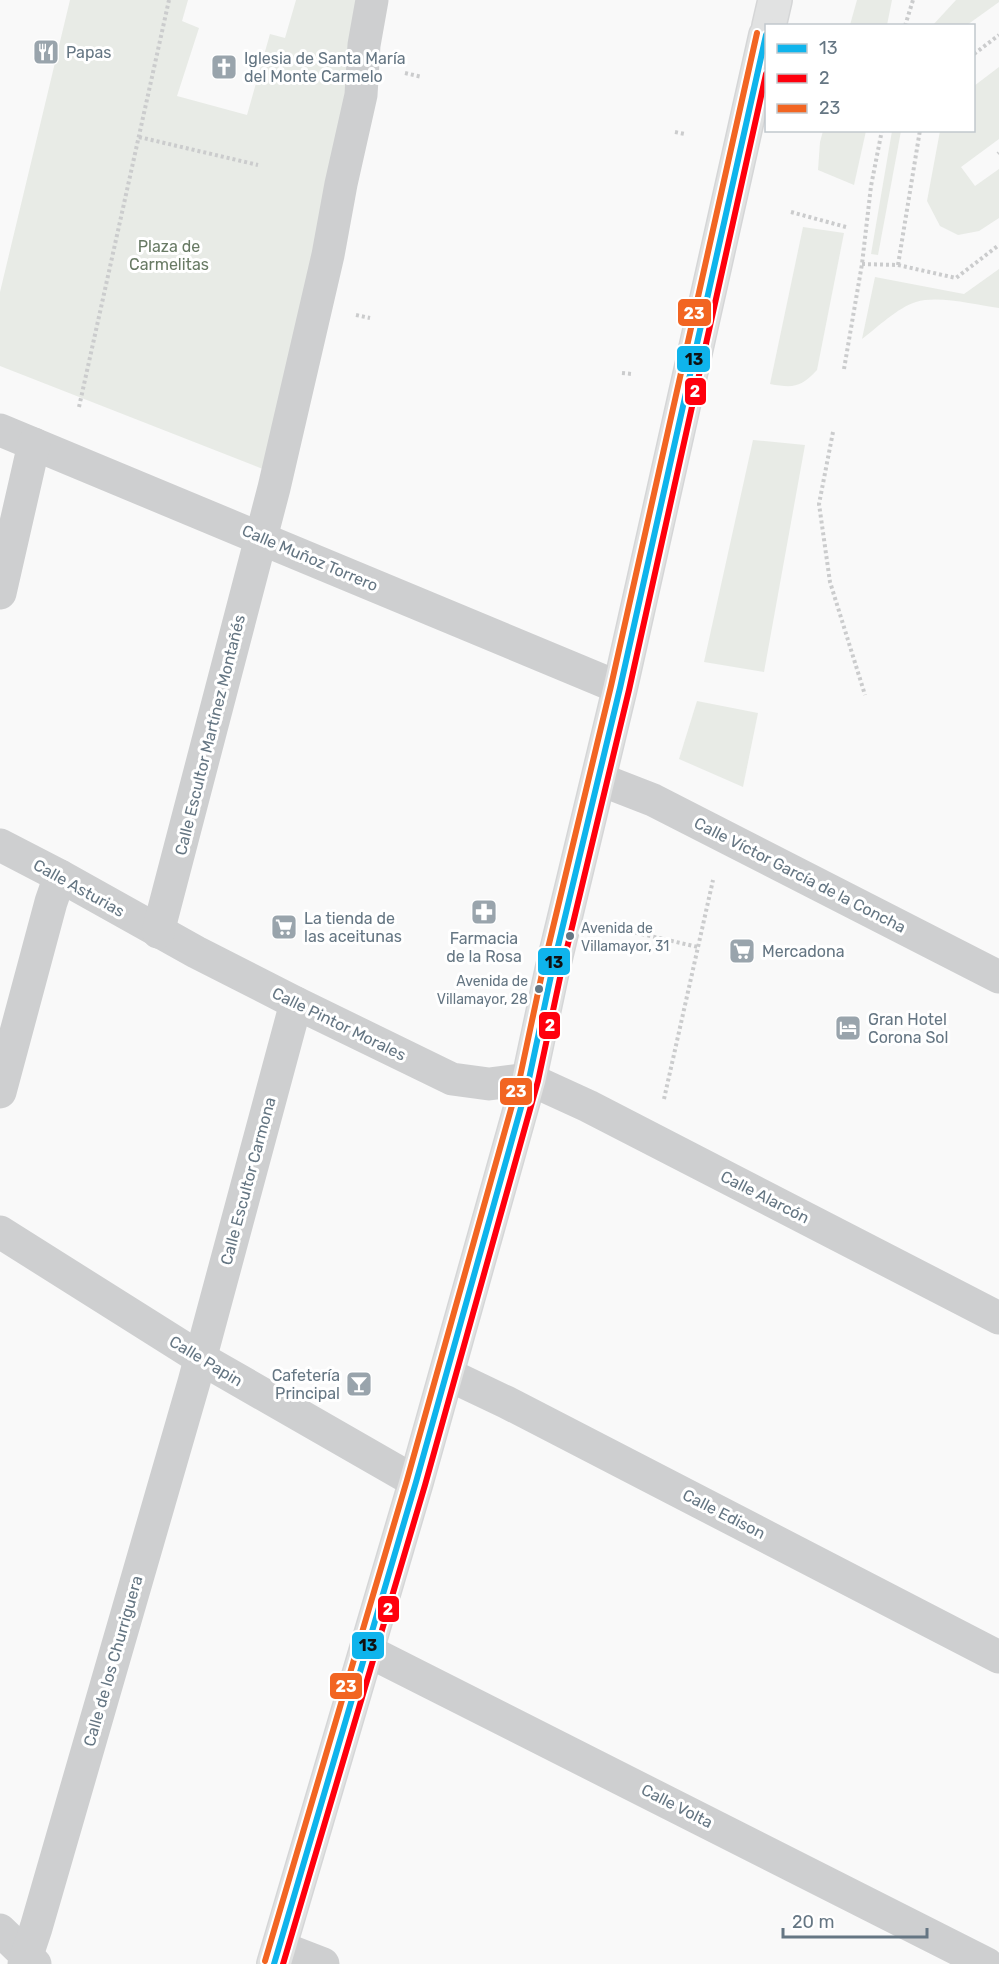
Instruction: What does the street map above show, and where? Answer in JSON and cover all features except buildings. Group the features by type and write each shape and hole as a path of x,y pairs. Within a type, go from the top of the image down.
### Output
{"main road":[{"path":"769,24 775,0"},
{"path":"276,1956 416,1482 529,1079 552,971 620,688 765,39"}],"street":[{"path":"262,538 328,255 361,95 364,45 372,0"},
{"name":"Calle Muñoz Torrero","path":"0,430 620,688"},
{"path":"0,592 34,444"},
{"name":"Calle Escultor Martínez Montañés","path":"158,932 171,890 262,538"},
{"name":"Calle Víctor García de la Concha","path":"599,779 653,800 999,976"},
{"name":"Calle Asturias","path":"0,845 158,932"},
{"path":"0,1092 60,876"},
{"name":"Calle Pintor Morales","path":"158,932 452,1079 489,1084 529,1079"},
{"name":"Calle Escultor Carmona","path":"200,1358 296,1003"},
{"name":"Calle Alarcón","path":"529,1079 588,1106 999,1318"},
{"name":"Calle Papin","path":"0,1232 200,1358 416,1482"},
{"name":"Calle de los Churriguera","path":"28,1961 200,1358"},
{"name":"Calle Edison","path":"447,1374 506,1402 999,1657"},
{"name":"Calle Volta","path":"366,1650 987,1964"},
{"path":"0,1930 28,1961"},
{"path":"276,1956 323,1964"}],"path":[{"path":"79,407 169,0"},
{"path":"906,24 913,0"},
{"path":"975,53 999,35"},
{"path":"675,132 685,134"},
{"path":"844,369 862,264 871,186 882,132"},
{"path":"898,265 920,132"},
{"path":"139,137 258,165"},
{"path":"791,213 846,227"},
{"path":"862,264 898,265 956,278 999,245"},
{"path":"622,373 632,374"},
{"path":"833,432 819,504 830,582 865,695"},
{"path":"662,1107 714,880"},
{"path":"624,930 698,947"}],"green space":[{"name":"Plaza de Carmelitas","path":"70,0 188,0 182,21 199,28 177,96 247,115 270,34 285,38 296,0 372,0 278,475 0,366 0,292"},
{"path":"857,0 892,0 887,24 850,24"},
{"path":"956,0 999,0 968,24 934,24"},
{"path":"999,67 999,139 961,167 975,186 999,169 999,218 979,231 958,235 940,226 927,201 940,132 975,132 975,85"},
{"path":"823,132 866,132 854,185 818,170"},
{"path":"892,132 901,132 878,255 871,254"},
{"path":"803,227 844,233 817,370 796,385 770,384"},
{"path":"999,269 999,308 946,300 916,302 895,313 862,339 875,277 964,294"},
{"path":"753,440 805,445 764,672 704,662"},
{"path":"697,701 758,713 743,787 679,759"}],"transit line":[{"name":"23","path":"265,1961 407,1480 520,1077 543,969 611,686 757,33"},
{"name":"13","path":"274,1964 416,1482 529,1079 552,971 620,688 765,39"},
{"name":"2","path":"283,1964 425,1485 538,1081 561,973 629,690 765,78"}],"place":[{"name":"Papas","path":"46,52"},
{"name":"Iglesia de Santa María del Monte Carmelo","path":"224,67"},
{"name":"Farmacia de la Rosa","path":"484,912"},
{"name":"La tienda de las aceitunas","path":"284,927"},
{"name":"Avenida de Villamayor, 31","path":"570,936"},
{"name":"Mercadona","path":"742,951"},
{"name":"Avenida de Villamayor, 28","path":"539,989"},
{"name":"Gran Hotel Corona Sol","path":"848,1028"},
{"name":"Cafetería Principal","path":"359,1384"}]}
